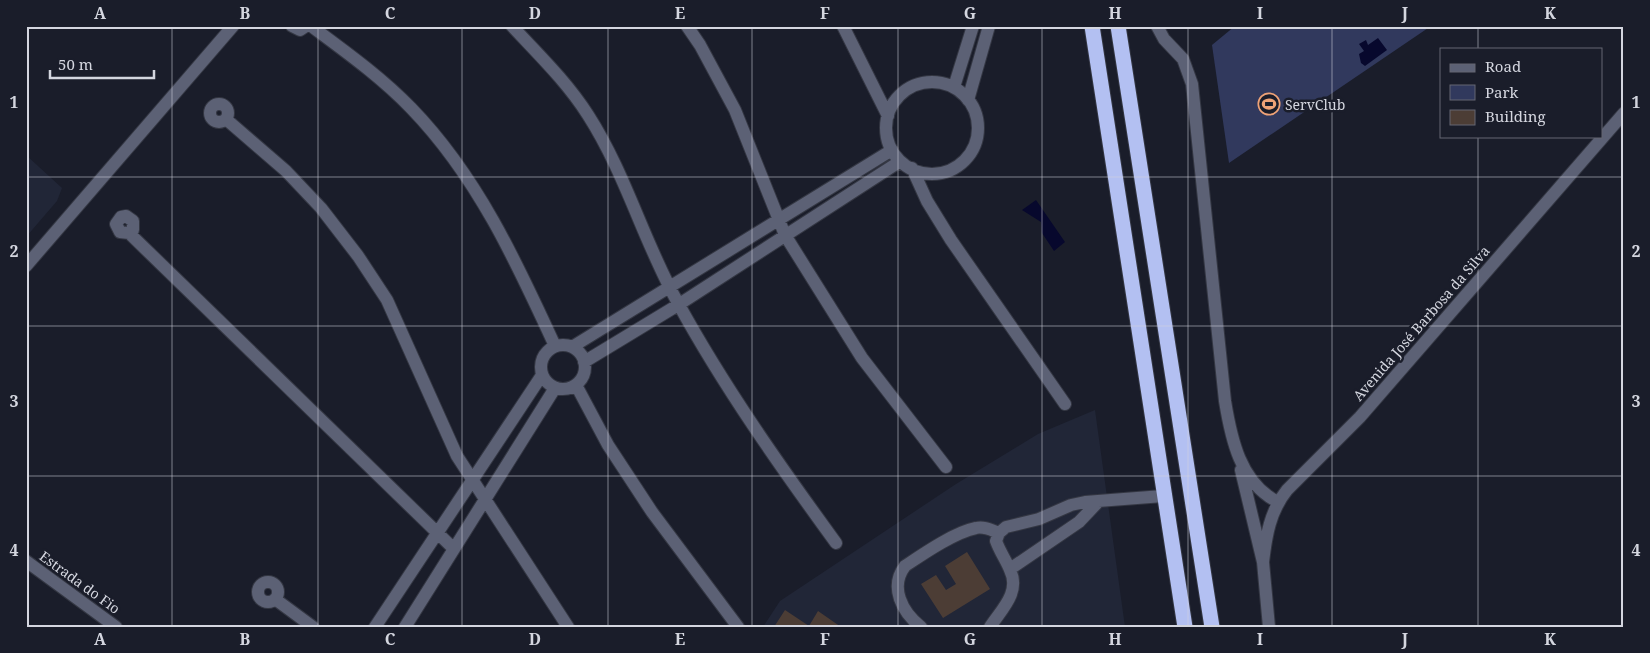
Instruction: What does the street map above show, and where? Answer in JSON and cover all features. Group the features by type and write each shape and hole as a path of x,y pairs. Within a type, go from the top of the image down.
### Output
{"highway":[{"path":"1092,26 1163,496 1185,627"},
{"path":"1118,26 1212,627"}],"street":[{"path":"26,266 233,26"},
{"path":"292,26 300,30 306,26"},
{"path":"311,26 380,78 412,108 452,154 484,203 514,258 555,346"},
{"path":"512,26 557,73 589,116 623,181 678,305 751,422 836,544"},
{"path":"687,26 700,45 735,110 785,235 862,358 946,467"},
{"path":"844,26 888,116"},
{"path":"963,26 969,40"},
{"path":"954,87 973,26"},
{"path":"968,100 989,26"},
{"path":"1157,26 1164,39 1183,59 1192,84 1225,401 1262,562 1269,627"},
{"path":"923,82 939,82 954,87 974,108 977,123 976,138 971,152 961,163 948,171 933,174 899,162 887,137 888,116 896,98 908,88 923,82"},
{"name":"Avenida José Barbosa da Silva","path":"1262,562 1266,535 1278,502 1360,416 1624,113"},
{"path":"227,120 286,171 321,208 358,256 387,300 440,420 472,480 568,627"},
{"path":"572,348 892,150"},
{"path":"584,362 678,305 899,162"},
{"path":"912,168 927,201 951,240 1065,404"},
{"path":"129,233 453,548"},
{"path":"542,375 548,383 562,390 576,385 585,372 584,362 578,352 572,348 555,346"},
{"path":"375,627 542,375 543,358 555,346"},
{"path":"576,385 608,445 652,512 738,627"},
{"path":"405,627 555,388"},
{"path":"1238,455 1252,481 1261,491 1278,502"},
{"path":"990,627 1012,593 1013,577 996,541 999,533 1006,527 1039,519 1070,505 1085,502 1163,496"},
{"path":"1010,569 1079,522 1098,502"},
{"path":"920,627 906,610 899,597 896,585 898,575 905,566 970,530 987,528 999,533"},
{"name":"Estrada do Fio","path":"26,561 116,627"},
{"path":"275,599 313,627"}],"shaded area":[{"path":"1378,38 1387,50 1365,66 1361,63 1359,54 1364,51 1359,44 1366,40 1368,45"},
{"path":"26,155 62,188 57,201 26,237"},
{"path":"1036,200 1065,242 1054,251 1042,233 1041,222 1022,210"},
{"path":"1095,410 1125,627 763,627 780,601 956,484 1038,434"}],"green space":[{"name":"ServClub","path":"1235,26 1431,26 1229,163 1212,45"}],"building":[{"path":"967,552 990,589 943,618 921,584 936,575 946,590 956,584 945,566"},
{"path":"785,610 809,626 818,611 841,627 774,627"}],"place":[{"name":"ServClub","path":"1269,104"}]}
